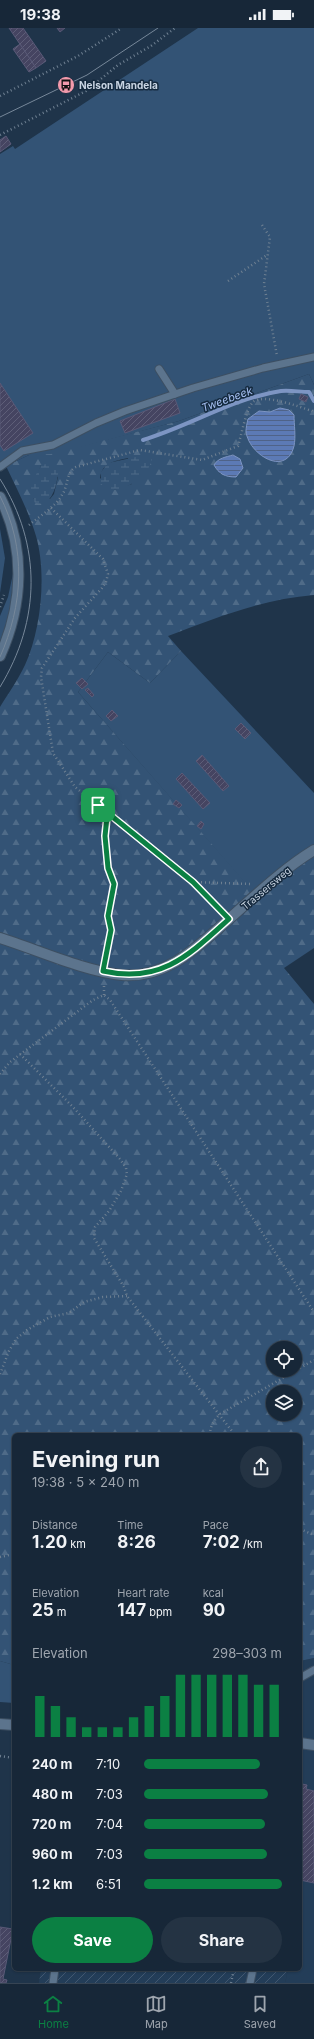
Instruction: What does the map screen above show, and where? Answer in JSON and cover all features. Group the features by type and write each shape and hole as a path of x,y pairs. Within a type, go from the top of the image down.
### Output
{"street":[{"path":"0,497 15,539 19,583 14,616 9,635 0,656"},
{"name":"Trassersweg","path":"0,938 103,971 123,975 136,975 162,969 192,952 268,885 314,850"},
{"path":"0,1724 12,1725"},
{"path":"302,1743 314,1745"}],"lane":[{"path":"0,467 22,451 53,445 109,417 175,394 278,365 314,357"},
{"path":"159,369 175,394"},
{"path":"302,1677 314,1670"},
{"path":"52,1983 55,1971"},
{"path":"250,1983 253,1971"}],"path":[{"path":"0,96 78,56 122,28"},
{"path":"0,135 86,91 118,65 151,46 175,28"},
{"path":"262,225 270,237 264,292 278,365"},
{"path":"228,281 267,255"},
{"path":"29,525 51,508 62,496 71,471 76,467 140,450 202,460 238,446 249,409 252,403 260,399 279,401 312,411 314,413"},
{"path":"51,508 103,559 108,570 106,582 75,618 54,652 44,664 40,678 53,753 75,787 193,882 229,919"},
{"path":"98,805 107,817 105,836 108,864 114,884 108,916 111,930 103,971"},
{"path":"193,882 268,885"},
{"path":"0,1074 10,1062 20,1054 93,1000 104,995 110,1000 314,1312"},
{"path":"20,1054 72,1106 120,1159 126,1168 127,1174 121,1191 109,1210 95,1227 94,1238 120,1280 127,1296 234,1433"},
{"path":"0,1374 9,1351 16,1339 27,1330 50,1317 69,1313 84,1302 103,1297 127,1296"},
{"path":"210,1433 215,1419 220,1414 314,1360"},
{"path":"302,1530 314,1535"},
{"path":"0,1557 12,1554"},
{"path":"0,1756 12,1758"},
{"path":"231,1983 234,1971"}],"shaded area":[{"path":"280,408 289,410 294,415 295,442 290,455 283,460 276,461 268,459 253,448 248,440 246,430 248,419 259,411 270,412"},
{"path":"233,455 240,459 243,468 236,477 223,474 218,471 214,465 220,459"},
{"path":"314,1658 314,1983 285,1983 288,1971 302,1971 302,1661"},
{"path":"41,1971 288,1971 285,1983 39,1983"}],"green space":[{"path":"198,28 314,28 314,385 309,374 179,421 51,455 29,455 6,466 0,464 0,154 13,146 15,149"},
{"path":"309,374 314,385 314,595 295,597 240,610 168,636 181,651 150,683 108,652 78,692 253,891 314,856 314,948 284,968 314,1004 314,1658 302,1661 302,1433 12,1433 12,1664 0,1661 0,707 19,676 31,651 41,602 41,567 36,536 26,509 6,466 29,455 51,454 179,421","holes":["280,408 289,410 248,419 259,411 270,412","233,455 240,459 243,468 220,474 218,469","128,458 132,484 114,490 100,478 101,473 106,465","41,465 58,477 54,494 50,499 33,499 37,475"]},
{"path":"150,454 152,458 151,464 143,475 131,484 118,490 112,490 101,484 101,472 108,463"},
{"path":"47,464 59,467 55,487 52,496 45,504 35,503 29,488 41,465"},
{"path":"0,529 5,558 0,593"},
{"path":"15,564 13,605 0,647 0,616 8,597"},
{"path":"181,651 314,793 314,846 253,892 78,692 108,652 150,683"},
{"path":"0,1661 12,1664 12,1703 0,1702"}],"building":[{"path":"9,28 23,28 46,61 36,68"},
{"path":"57,28 65,28 60,32"},
{"path":"20,44 36,68 29,72 13,49"},
{"path":"6,136 11,144 0,152 0,140"},
{"path":"0,383 33,433 4,451 0,445"},
{"path":"301,394 308,397 306,402 299,399"},
{"path":"175,399 180,413 125,433 120,421"},
{"path":"82,678 88,684 82,689 76,683"},
{"path":"88,688 94,695 92,697 85,690"},
{"path":"112,710 118,716 111,721 106,716"},
{"path":"241,723 251,733 245,739 235,729"},
{"path":"202,755 229,786 223,791 196,761"},
{"path":"182,773 210,803 203,809 176,779"},
{"path":"176,800 182,805 179,808 173,804"},
{"path":"201,821 204,824 201,829 197,826"},
{"path":"302,1784 307,1785 306,1789 314,1791 314,1883 302,1880"},
{"path":"0,1927 12,1929 12,1934 3,1979 7,1980 6,1983 0,1983"}],"waterway":[{"name":"Tweebeek","path":"143,440 229,406 263,395 281,391 309,392 314,401"}],"tram line":[{"path":"0,117 87,75 158,28"},
{"path":"0,479 14,504 23,530 29,556 31,583 29,609 23,636 13,662 0,687"},
{"path":"0,496 9,516 15,536 19,577 14,617 0,657"}],"place":[{"name":"Nelson Mandela","path":"66,85"}],"route":[{"path":"98,805 193,882 229,919 192,952 174,964 162,969 136,975 113,974 103,971 111,930 108,916 114,892 114,884 108,868 107,842 105,836 107,817 98,805"}]}
